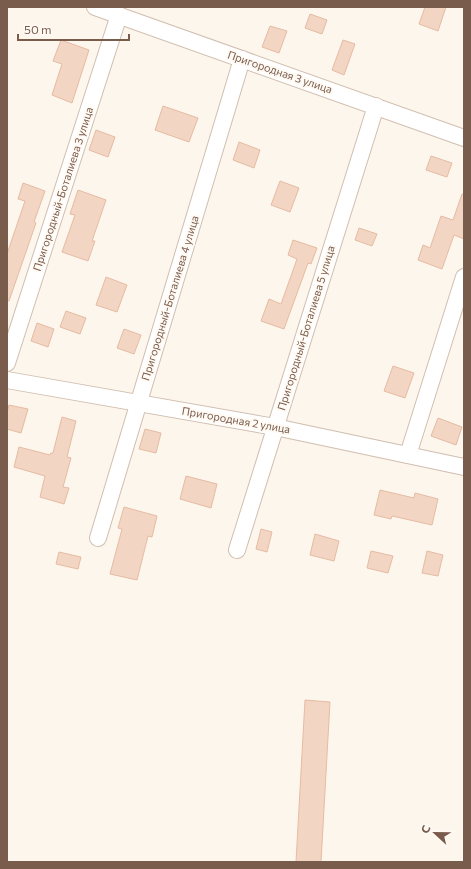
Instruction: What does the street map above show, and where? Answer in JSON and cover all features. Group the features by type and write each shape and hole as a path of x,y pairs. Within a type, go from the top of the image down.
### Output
{"street":[{"name":"Пригородная 3 улица","path":"95,7 464,138"},
{"name":"Пригородный-Боталиева 3 улица","path":"7,363 119,15"},
{"name":"Пригородный-Боталиева 4 улица","path":"98,538 242,59"},
{"name":"Пригородный-Боталиева 5 улица","path":"237,550 376,106"},
{"path":"408,455 464,277"},
{"name":"Пригородная 2 улица","path":"7,380 275,427 464,467"}],"building":[{"path":"425,7 446,7 438,31 419,24"},
{"path":"310,14 327,20 322,34 305,28"},
{"path":"270,26 287,31 279,53 262,47"},
{"path":"61,40 89,50 72,103 52,95 62,64 53,61"},
{"path":"343,40 355,44 344,75 332,70"},
{"path":"163,106 198,118 189,142 155,130"},
{"path":"96,130 115,137 108,157 89,150"},
{"path":"239,142 260,150 254,168 233,160"},
{"path":"431,156 452,163 447,177 426,170"},
{"path":"280,181 299,188 290,212 271,205"},
{"path":"23,183 45,191 34,222 36,223 9,301 7,301 7,254 25,201 18,199"},
{"path":"78,190 106,200 92,241 95,241 88,261 62,252 75,215 70,214"},
{"path":"462,194 464,195 464,239 454,235 442,269 418,260 423,245 430,248 441,216 453,220"},
{"path":"359,228 377,234 372,246 355,240"},
{"path":"293,240 317,248 311,264 308,263 284,329 261,321 269,299 281,304 297,259 288,255"},
{"path":"106,277 127,285 117,312 96,305"},
{"path":"66,311 86,318 80,334 60,327"},
{"path":"37,323 54,329 48,347 31,341"},
{"path":"124,329 141,335 134,354 117,348"},
{"path":"393,366 414,373 405,398 384,391"},
{"path":"9,405 28,409 21,433 7,429 7,413"},
{"path":"62,417 76,421 67,457 71,458 63,487 69,488 64,504 40,497 45,476 14,467 19,447 50,455 53,453"},
{"path":"438,418 462,427 456,445 431,436"},
{"path":"145,429 161,433 156,453 139,449"},
{"path":"186,476 217,484 211,508 180,499"},
{"path":"380,490 414,498 415,493 438,499 432,525 392,516 391,519 374,515"},
{"path":"124,507 157,516 152,537 148,536 137,580 110,574 122,529 118,528"},
{"path":"261,529 272,532 267,552 256,549"},
{"path":"315,534 339,541 334,561 310,555"},
{"path":"371,551 393,556 388,573 367,568"},
{"path":"427,551 443,555 438,576 422,573"},
{"path":"59,552 81,557 78,569 56,564"},
{"path":"305,700 330,702 321,862 296,862"}]}
